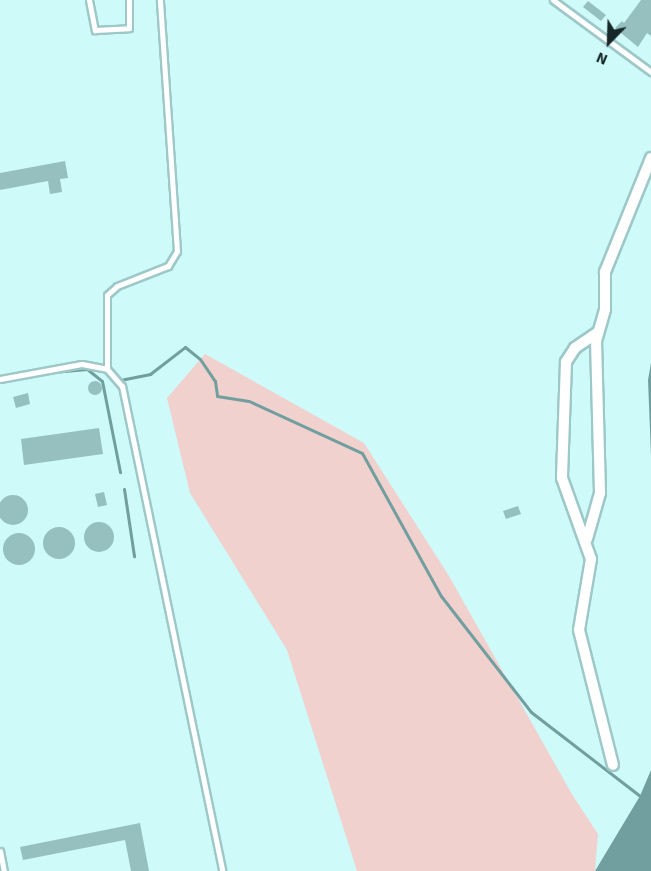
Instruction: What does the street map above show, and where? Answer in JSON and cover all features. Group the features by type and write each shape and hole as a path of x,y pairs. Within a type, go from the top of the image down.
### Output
{"street":[{"path":"587,539 600,493 597,333 604,314 603,290 609,258 651,158"},
{"path":"597,333 568,356 563,382 562,478 565,495 587,539 591,574 579,616 579,630 614,765"}],"lane":[{"path":"90,0 95,30 129,28 129,0"},
{"path":"107,369 107,295 117,286 168,266 177,250 160,0"},
{"path":"553,0 651,72"},
{"path":"0,379 82,364 107,369 122,386 222,871"},
{"path":"0,852 4,871"}],"shaded area":[{"path":"205,354 364,443 449,576 573,796 598,834 595,871 357,871 287,650 190,493 167,398"}],"water":[{"path":"651,363 651,456 648,380"},
{"path":"651,770 651,871 595,871 640,796"}],"building":[{"path":"641,0 651,0 651,36 647,33 638,47 615,28 622,21 624,23"},
{"path":"588,1 606,15 601,21 583,7"},
{"path":"65,161 68,178 60,179 62,192 50,194 48,181 0,190 0,173"},
{"path":"95,381 100,383 102,388 100,393 95,395 90,393 88,388 90,383"},
{"path":"28,393 30,404 16,408 13,397"},
{"path":"99,428 103,454 24,465 21,439"},
{"path":"104,492 107,505 98,507 95,494"},
{"path":"13,495 24,499 28,510 24,521 13,525 2,521 -2,510 2,499"},
{"path":"518,506 521,514 506,519 503,511"},
{"path":"99,522 110,526 114,537 110,548 99,552 88,548 84,537 88,526"},
{"path":"59,527 70,532 75,543 70,554 59,559 48,554 43,543 48,532"},
{"path":"19,533 30,538 35,549 30,560 19,565 8,560 3,549 8,538"},
{"path":"140,823 149,871 131,871 125,840 23,860 20,847"}],"waterway":[{"path":"120,380 150,374 185,347 200,359 215,381 217,396 249,401 362,453 441,596 531,712 640,796"},
{"path":"53,372 87,369 102,381 120,472"},
{"path":"124,489 134,556"}]}
